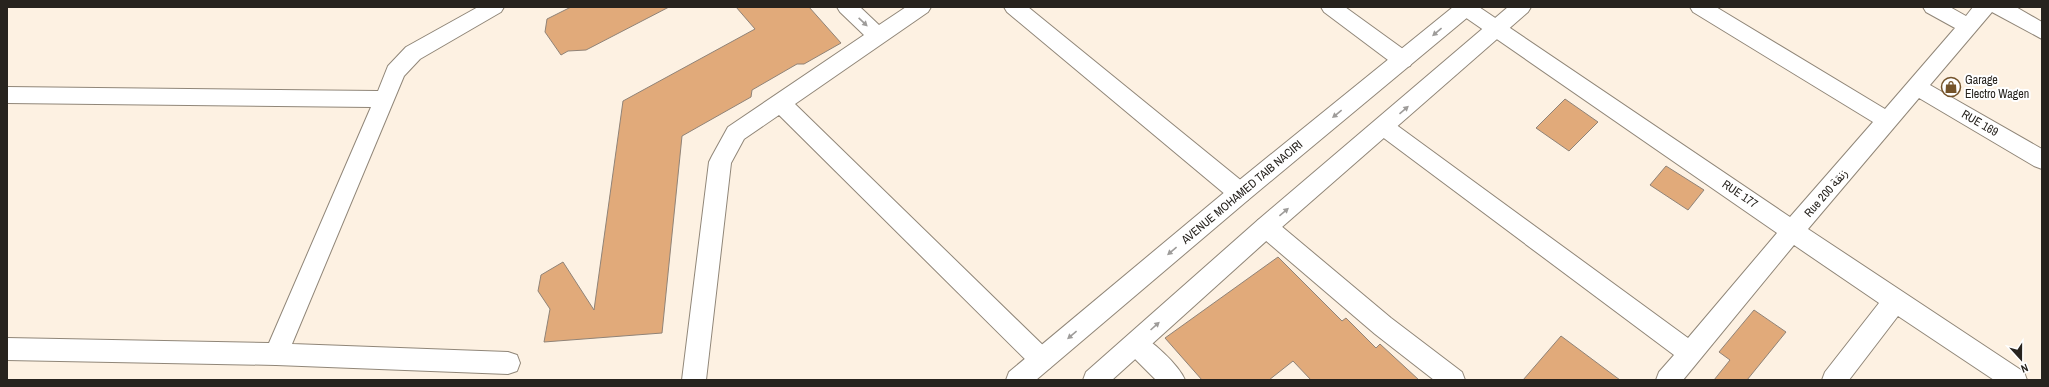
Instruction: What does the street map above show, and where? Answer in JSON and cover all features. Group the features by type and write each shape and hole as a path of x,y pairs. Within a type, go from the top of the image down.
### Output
{"street":[{"path":"276,354 385,100 395,72 413,53 494,7"},
{"path":"847,7 878,36"},
{"path":"694,380 720,162 736,133 921,7"},
{"path":"1014,7 1240,192"},
{"path":"1332,7 1403,60"},
{"name":"AVENUE MOHAMED TAIB NACIRI","path":"1018,380 1240,192 1466,7"},
{"name":"RUE 177","path":"1466,7 1496,29 2015,380"},
{"path":"1095,380 1266,228 1521,7"},
{"path":"1700,7 1888,121"},
{"path":"1933,7 1969,27"},
{"name":"Rue 200 زنقة","path":"1668,380 1985,7"},
{"path":"1999,7 2042,31"},
{"name":"RUE 169","path":"1917,87 2042,160"},
{"path":"7,94 385,100"},
{"path":"781,103 1042,360"},
{"path":"1384,127 1691,354"},
{"path":"1266,228 1383,326 1453,380"},
{"path":"1834,380 1895,300"},
{"path":"1136,344 1173,380"},
{"path":"7,348 276,354 508,363"}],"building":[{"path":"571,7 669,7 586,50 568,51 561,55 545,32 547,19"},
{"path":"736,7 809,7 841,43 804,64 797,64 752,90 751,97 682,136 662,333 544,342 550,309 538,291 541,275 563,262 594,310 623,101 755,29"},
{"path":"1565,99 1598,122 1569,151 1536,128"},
{"path":"1666,166 1704,190 1688,210 1650,185"},
{"path":"1278,257 1342,321 1346,318 1376,348 1380,344 1419,380 1311,380 1293,361 1269,380 1202,380 1165,338"},
{"path":"1754,310 1786,332 1747,380 1714,380 1730,360 1719,352"},
{"path":"1561,336 1620,380 1523,380"}],"place":[{"name":"Garage Electro Wagen","path":"1951,87"}]}
